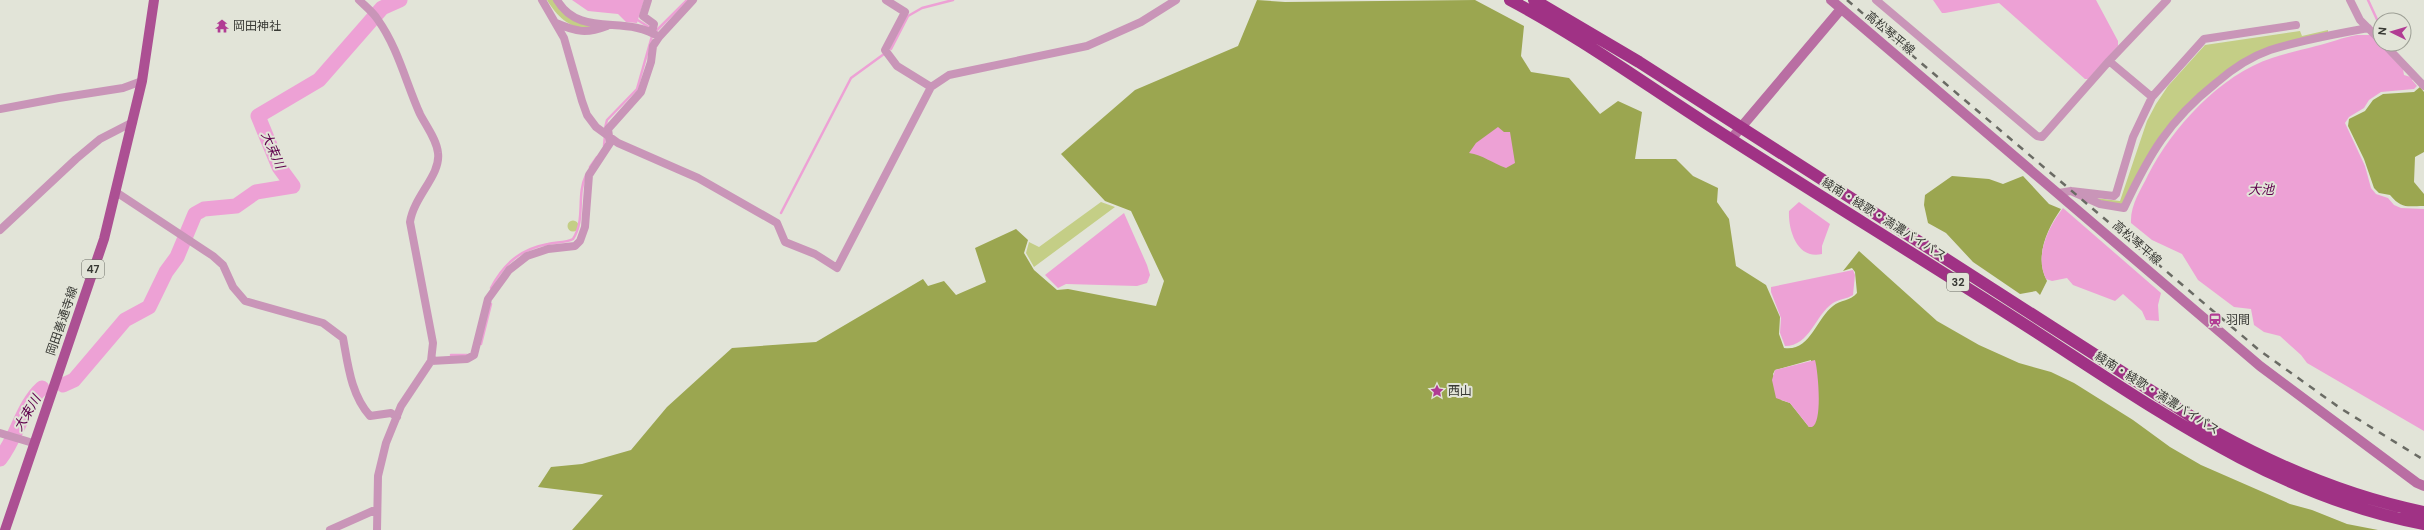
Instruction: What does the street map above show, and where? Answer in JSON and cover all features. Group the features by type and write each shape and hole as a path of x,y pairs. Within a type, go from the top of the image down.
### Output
{"highway":[{"name":"綾南・綾歌・満濃バイパス","path":"1510,0 1630,71 1822,198 1915,254 2162,414 2212,444 2260,469 2327,497 2378,514 2424,524"},
{"name":"綾南・綾歌・満濃バイパス","path":"1534,0 1639,62 2217,433 2299,475 2378,501 2424,512"}],"main road":[{"name":"岡田善通寺線","path":"5,530 33,443 104,239 142,81 154,0"},
{"name":"高松琴平線","path":"1831,0 2260,366 2322,414 2417,483 2424,486"},
{"path":"1732,138 1841,9"}],"street":[{"path":"359,0 376,17 402,65 410,92 438,153 436,169 412,209 410,222 433,343 431,358 401,406 386,442 378,476 377,530"},
{"path":"431,358 467,359 474,355 488,299 516,264 534,254 548,249 570,247 580,241 585,227 589,175 607,150 610,143 606,136 587,115 565,42 556,23 542,0"},
{"path":"557,0 565,11 580,22 641,27 655,32"},
{"path":"606,136 608,129 642,92 651,62 655,32 654,24 643,16 648,0"},
{"path":"655,32 693,0"},
{"path":"886,0 905,12 885,50 897,66 931,87"},
{"path":"606,136 717,188 777,223 785,242 816,254 837,268 931,87 949,75 1087,46 1141,22 1176,0"},
{"path":"1876,0 2037,136 2042,137 2109,60 2167,0"},
{"path":"2350,0 2360,20 2372,32"},
{"path":"556,23 569,29 591,32 610,25"},
{"path":"2059,193 2071,191 2114,196 2133,137 2152,97 2204,39 2296,25"},
{"path":"2071,191 2100,204 2124,208 2142,171 2164,133 2186,108 2232,70 2270,50 2368,28"},
{"path":"2392,52 2424,86"},
{"path":"2109,60 2152,97"},
{"path":"0,109 123,88 142,81"},
{"path":"0,230 76,159 100,139 133,122"},
{"path":"116,192 185,237 223,265 233,287 245,301 329,326 343,338 348,368 362,408 370,416 391,414 397,417"},
{"path":"1,433 33,443"},
{"path":"330,530 377,509"}],"green space":[{"path":"547,0 554,0 573,20 600,26 583,28 569,24 557,14"},
{"path":"1257,0 1285,2 1475,0 1524,26 1521,56 1531,72 1569,78 1600,114 1618,101 1642,112 1635,159 1676,159 1693,176 1718,188 1717,202 1729,219 1736,266 1766,285 1780,317 1779,334 1784,348 1793,348 1800,345 1812,333 1833,306 1855,296 1857,293 1855,272 1852,268 1843,271 1859,251 1937,321 1979,345 2019,363 2051,372 2074,383 2133,420 2170,447 2201,465 2290,504 2312,510 2347,524 2378,530 572,530 603,495 538,487 551,467 582,464 631,450 667,407 732,348 816,342 923,279 928,286 944,281 956,295 986,282 975,248 1016,229 1028,240 1024,253 1034,270 1057,290 1068,289 1156,306 1164,281 1131,211 1105,201 1061,154 1135,90 1238,46","holes":["1811,360 1809,427 1790,403 1781,400 1773,374 1775,370"]},
{"path":"2328,30 2328,34 2260,51 2188,103 2122,204 2114,205 2094,198 2120,201 2147,121 2156,104 2168,86 2205,45 2300,31 2302,36"},
{"path":"2420,87 2424,92 2424,152 2415,157 2414,182 2424,194 2424,206 2405,206 2398,203 2390,195 2379,193 2374,188 2364,159 2348,126 2349,119 2365,111 2373,100 2383,94 2414,92"},
{"path":"1952,176 1989,179 2003,184 2023,176 2049,204 2061,209 2051,225 2044,244 2042,262 2043,272 2047,281 2040,295 2036,291 2020,294 1973,262 1946,233 1928,223 1924,205 1925,195"},
{"path":"1101,202 1115,207 1034,267 1026,253 1029,242 1039,247"},
{"path":"571,221 575,221 577,222 577,230 571,231 568,228 568,224"}],"water":[{"path":"572,0 644,0 637,23 626,22 618,14 588,11"},
{"path":"1933,0 2096,0 2118,41 2118,46 2088,79 2085,79 1999,3 1942,13"},
{"name":"大池","path":"2370,35 2372,37 2372,52 2386,52 2403,69 2404,75 2414,78 2412,80 2417,86 2414,89 2381,92 2369,100 2364,108 2349,117 2345,123 2365,166 2371,188 2376,194 2388,198 2394,205 2401,208 2424,209 2424,431 2307,363 2301,355 2280,336 2264,332 2254,325 2251,309 2234,307 2198,280 2182,254 2152,240 2131,223 2132,210 2136,198 2158,157 2184,122 2216,90 2253,66 2272,58 2347,37"},
{"path":"1498,127 1504,132 1510,132 1515,163 1506,168 1479,155 1469,153 1476,143"},
{"path":"1799,202 1830,224 1822,246 1822,254 1814,255 1807,253 1796,242 1790,227 1789,211"},
{"path":"2063,208 2161,293 2158,305 2159,321 2146,320 2142,311 2123,294 2115,301 2073,285 2067,278 2052,281 2046,279 2043,270 2042,251 2048,232"},
{"path":"1124,213 1147,265 1150,275 1147,283 1137,286 1066,284 1058,288 1045,275"},
{"path":"1853,270 1855,275 1853,295 1833,303 1827,308 1812,329 1801,341 1794,345 1785,346 1780,333 1781,318 1771,292 1771,287"},
{"path":"1815,360 1819,407 1818,416 1815,423 1812,427 1809,427 1790,403 1776,398 1772,380 1775,370"}],"waterway":[{"name":"大束川","path":"63,385 74,380 125,320 149,307 166,272 177,257 195,214 204,209 236,206 256,192 293,186 279,167 258,116 319,80 382,8 400,0"},
{"path":"655,32 687,0"},
{"path":"891,49 908,16 922,8 953,0"},
{"path":"2368,0 2374,12"},
{"path":"636,19 652,29"},
{"path":"605,128 607,120 637,89 652,36"},
{"path":"781,213 851,78 884,54"},
{"path":"604,146 605,135"},
{"path":"590,167 597,157"},
{"path":"491,288 502,271 514,258 538,246 573,239 579,224 583,183 586,175"},
{"path":"481,344 491,304"},
{"path":"451,355 467,355"},
{"name":"大束川","path":"0,459 11,442 29,404 42,388"}],"railway":[{"path":"1847,0 2259,350 2340,408 2424,460"}],"place":[{"name":"岡田神社","path":"222,26"},
{"name":"羽間","path":"2215,320"},
{"name":"西山","path":"1437,391"}]}
